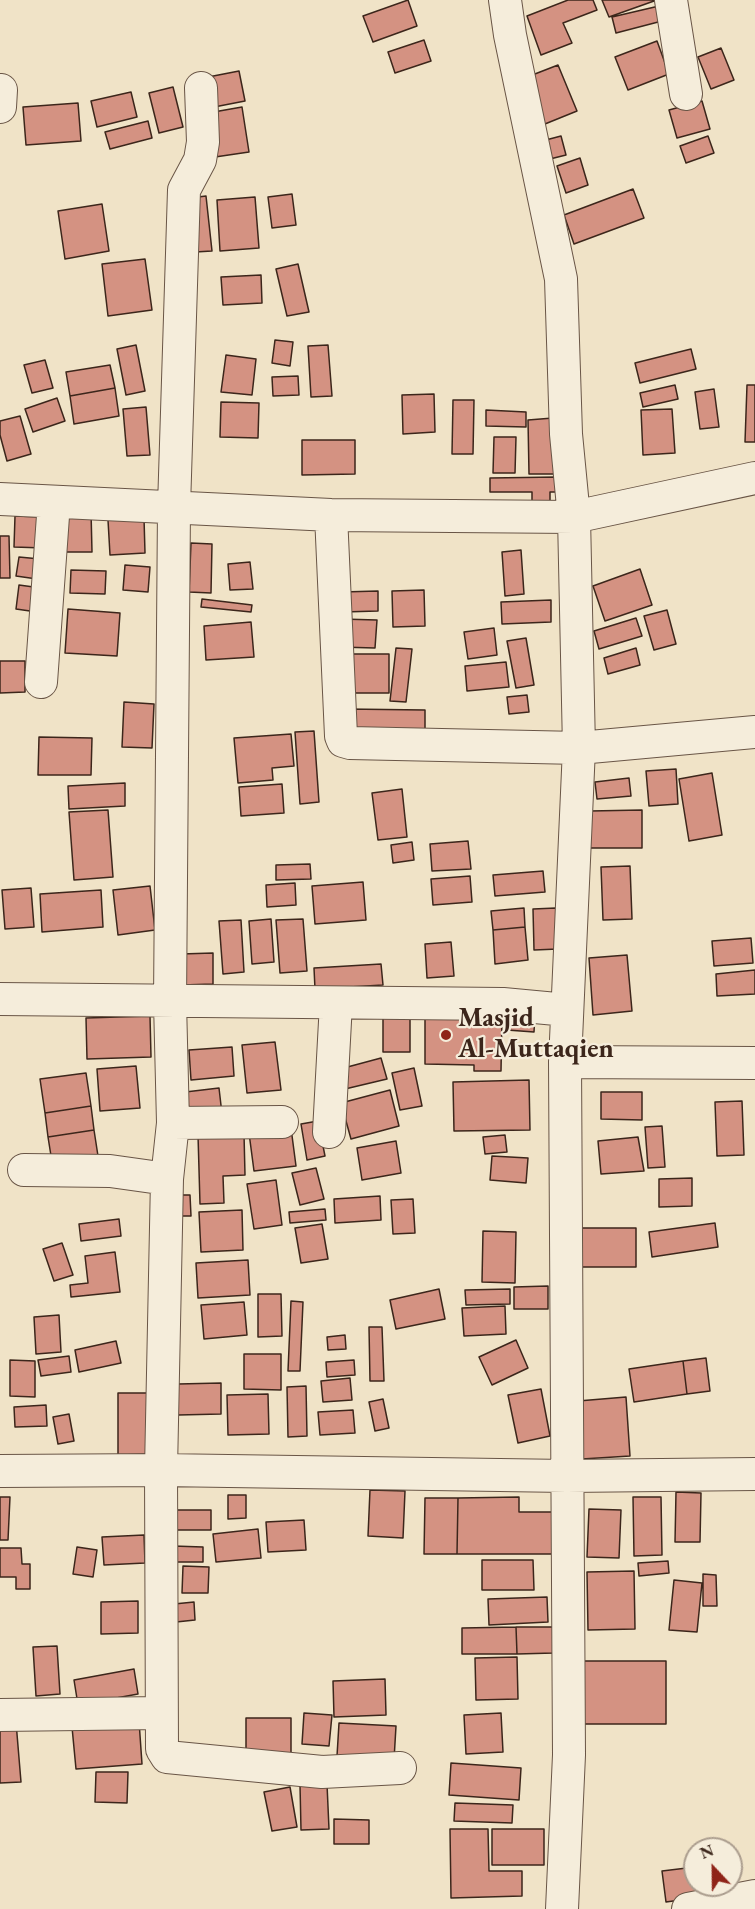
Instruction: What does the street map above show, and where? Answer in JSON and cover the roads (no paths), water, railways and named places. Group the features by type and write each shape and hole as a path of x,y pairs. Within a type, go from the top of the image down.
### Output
{"street":[{"path":"505,0 510,36 561,279 566,434 574,517 579,748 565,1062 568,1755 562,1909"},
{"path":"670,0 686,94"},
{"path":"201,88 203,142 200,160 184,190 174,507 170,1002 173,1123 167,1179 161,1470 162,1749 167,1757 322,1772 400,1768"},
{"path":"0,499 331,515 574,517 755,478"},
{"path":"41,682 54,502"},
{"path":"331,515 340,736 343,741 579,748 755,732"},
{"path":"0,999 503,1004 567,1010"},
{"path":"329,1132 336,1003"},
{"path":"565,1062 755,1063"},
{"path":"173,1123 282,1122"},
{"path":"24,1170 111,1171 167,1179"},
{"path":"0,1471 161,1470 567,1476 755,1474"},
{"path":"0,1715 161,1713"},
{"path":"688,1909 755,1896"}],"place":[{"name":"Masjid Al-Muttaqien","path":"446,1035"}]}
